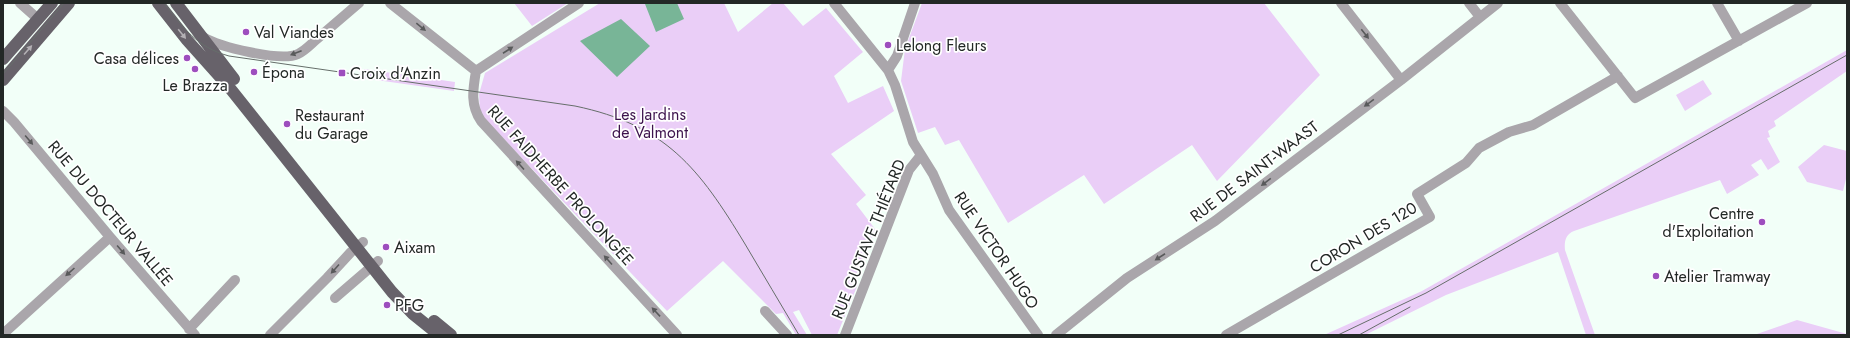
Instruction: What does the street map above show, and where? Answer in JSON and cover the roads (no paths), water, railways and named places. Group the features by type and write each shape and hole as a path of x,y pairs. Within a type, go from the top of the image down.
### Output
{"main road":[{"path":"3,59 52,3"},
{"path":"3,80 69,3"},
{"path":"158,3 187,40 230,87 360,245"},
{"path":"176,3 374,263 400,301 446,334"}],"street":[{"path":"20,3 38,19"},
{"path":"200,35 218,45 230,48 278,56 292,56 304,50 359,3"},
{"path":"390,3 476,71 579,3"},
{"name":"RUE VICTOR HUGO","path":"834,3 888,70 895,85 913,142 933,174 943,199 953,216 1038,335"},
{"path":"888,70 897,56 915,3"},
{"path":"1341,3 1400,80"},
{"path":"1469,3 1480,17"},
{"name":"RUE DE SAINT-WAAST","path":"1056,335 1076,321 1115,287 1209,225 1400,80 1498,3"},
{"path":"1560,3 1635,98 1807,3"},
{"path":"1717,3 1739,41"},
{"name":"RUE FAIDHERBE PROLONGÉE","path":"476,71 473,98 476,113 485,126 677,335"},
{"name":"CORON DES 120","path":"1226,335 1430,216 1416,194 1466,163 1479,148 1509,132 1533,125 1618,76"},
{"name":"RUE DU DOCTEUR VALLÉE","path":"3,111 14,122 192,332"},
{"name":"RUE GUSTAVE THIÉTARD","path":"845,335 909,170 913,163 921,155"},
{"path":"3,334 110,237"},
{"path":"270,335 360,245"},
{"path":"334,298 374,263"},
{"path":"192,332 235,280"},
{"path":"765,311 787,335"}],"tram line":[{"path":"3,74 64,3"},
{"path":"164,3 192,36 199,42 229,56 575,106 607,114 633,125 657,138 677,154 695,172 712,193 745,244 799,335"},
{"path":"1338,335 1426,293 1847,55"},
{"path":"1359,335 1410,307"}],"place":[{"name":"Val Viandes","path":"246,32"},
{"name":"Lelong Fleurs","path":"888,45"},
{"name":"Casa délices","path":"187,58"},
{"name":"Le Brazza","path":"195,69"},
{"name":"Épona","path":"254,72"},
{"name":"Croix d'Anzin","path":"342,73"},
{"name":"Restaurant du Garage","path":"287,124"},
{"name":"Centre d'Exploitation","path":"1762,222"},
{"name":"Aixam","path":"386,247"},
{"name":"Atelier Tramway","path":"1656,276"},
{"name":"PFG","path":"387,305"}],"park label":[{"name":"Les Jardins de Valmont","path":"650,123"}]}
